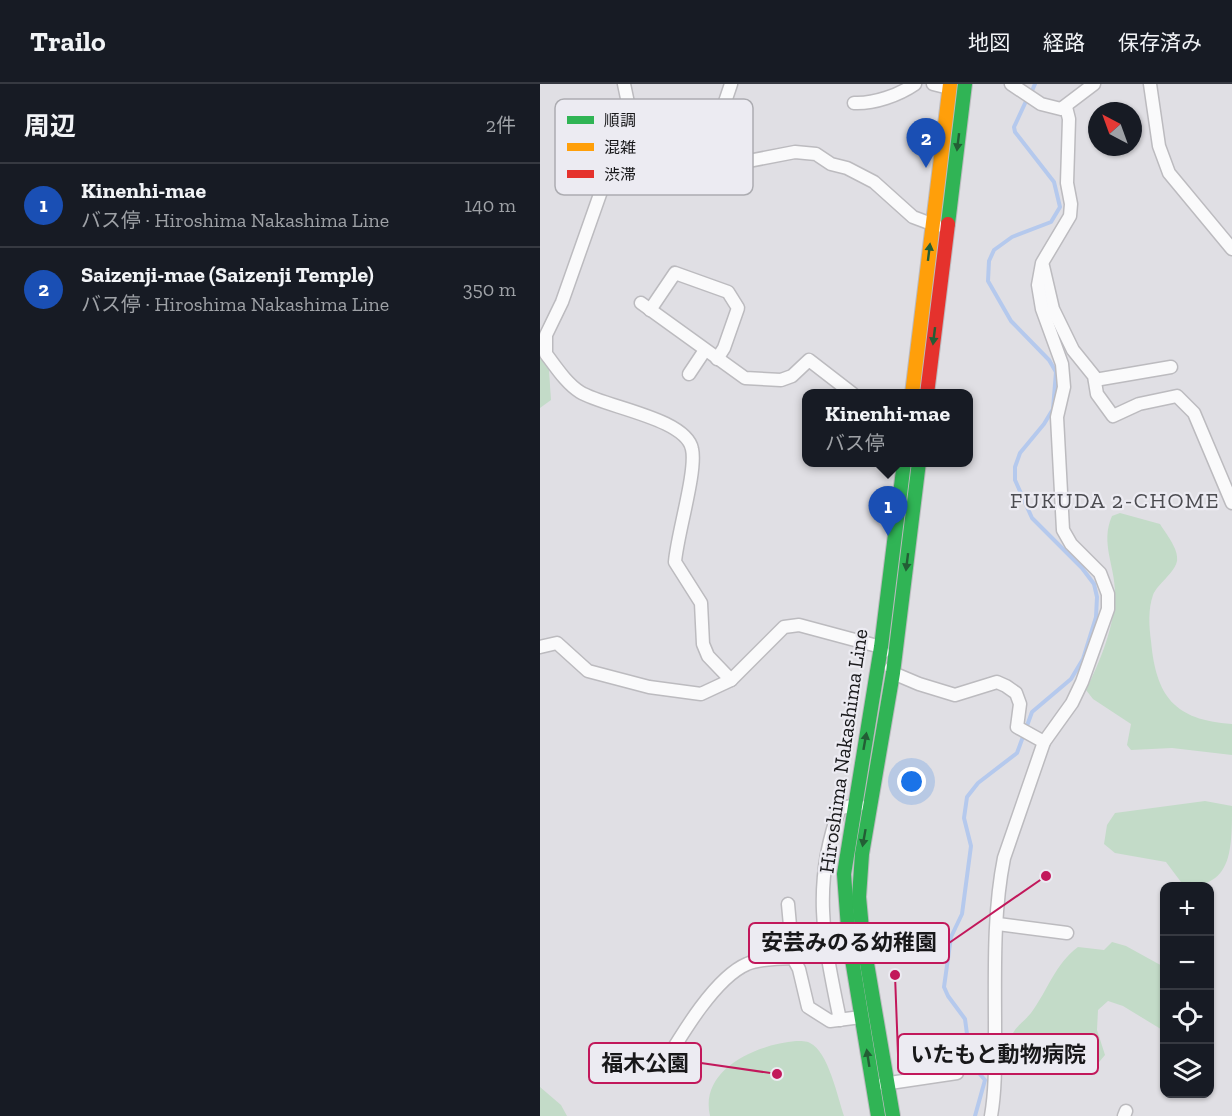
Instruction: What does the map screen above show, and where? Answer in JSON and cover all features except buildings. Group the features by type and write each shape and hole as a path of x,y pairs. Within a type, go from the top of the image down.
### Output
{"main road":[{"path":"927,389 965,84"},
{"path":"912,389 950,86"},
{"name":"Hiroshima Nakashima Line","path":"878,1116 849,941 844,874 880,647 903,467"},
{"name":"Hiroshima Nakashima Line","path":"893,1116 863,940 860,897 862,854 893,673 918,467"}],"street":[{"path":"624,84 627,99"},
{"path":"725,99 730,84"},
{"path":"854,103 866,103 904,92 915,84"},
{"path":"933,84 950,86"},
{"path":"1011,84 1028,96 1054,109 1066,107 1094,84"},
{"path":"1150,84 1159,146 1166,166 1181,190 1232,249"},
{"path":"991,1116 995,1079 998,924 1004,858 1044,742 1072,703 1082,682 1108,609 1108,594 1100,573 1071,544 1063,530 1057,417 1064,387 1062,364 1042,309 1038,285 1042,263 1070,216 1071,204 1067,183 1070,119 1066,107"},
{"path":"753,160 795,152 810,153 874,182 913,217 947,229"},
{"path":"600,195 562,302 546,335 546,354 579,392 612,406 666,423 689,441 693,449 691,470 675,562 702,603 703,644 708,656 731,680"},
{"path":"1042,263 1053,309 1073,350 1095,380 1097,394 1113,416 1139,404 1177,396 1194,413 1232,503"},
{"path":"717,358 724,348 738,308 728,292 675,273 645,306 705,350 746,378 761,381 781,380 792,375 809,360 848,389"},
{"path":"689,374 705,350"},
{"path":"1095,380 1171,368"},
{"path":"540,647 557,643 588,671 650,687 701,694 731,680 767,643 790,625 799,625 880,647 896,649"},
{"path":"880,647 893,673 919,684 955,695 997,682 1006,686 1016,693 1020,704 1017,727 1044,742"},
{"path":"840,1020 824,932 822,884 831,832 840,808 854,804 870,806"},
{"path":"788,904 793,958 799,969 808,1007 830,1021 861,1017"},
{"path":"998,924 1067,933"},
{"path":"661,1069 699,1010 739,969 755,961 793,958"},
{"path":"873,1086 957,1073"}],"green space":[{"path":"540,352 549,370 551,400 540,408"},
{"path":"1120,513 1160,524 1176,552 1175,566 1155,591 1151,600 1150,629 1158,677 1172,702 1182,710 1212,722 1232,724 1232,755 1172,748 1131,750 1127,745 1131,724 1093,699 1086,690 1110,631 1115,593 1107,535 1112,516"},
{"path":"1205,801 1232,806 1231,838 1226,863 1212,880 1181,882 1166,862 1115,853 1104,844 1107,825 1115,813"},
{"path":"1112,942 1126,946 1160,965 1160,1029 1123,1006 1108,1001 1098,1010 1097,1030 1105,1055 1090,1073 1038,1058 1010,1043 1015,1030 1031,1013 1063,961 1070,954 1078,947 1104,950"},
{"path":"796,1041 810,1043 822,1055 832,1076 844,1116 710,1116 709,1099 714,1084 723,1072 750,1053 765,1047"},
{"path":"540,1087 561,1105 567,1116 540,1116"}],"waterway":[{"path":"1031,93 1035,84"},
{"path":"975,1116 985,1080 971,1064 965,1019 944,987 951,937 962,914 971,846 964,818 967,797 978,783 1017,753 1032,712 1071,679 1083,659 1096,617 1097,597 1094,584 1082,568 1032,518 1015,480 1015,467 1020,453 1044,424 1053,409 1056,372 1049,360 1011,321 988,281 989,261 994,250 1012,237 1051,222 1060,207 1054,182 1015,132 1014,127 1027,99"}],"traffic: fast":[{"path":"948,224 965,84"},
{"path":"878,1116 849,941 844,874 881,647 903,467"},
{"path":"893,1116 863,940 859,897 862,854 893,673 918,467"}],"traffic: slow":[{"path":"913,389 950,84"}],"traffic: jam":[{"path":"928,389 948,224"}],"place":[{"name":"Saizenji-mae (Saizenji Temple)","path":"926,168"},
{"name":"Kinenhi-mae","path":"888,536"},
{"name":"安芸みのる幼稚園","path":"1046,876"},
{"name":"いたもと動物病院","path":"895,975"},
{"name":"福木公園","path":"777,1074"}],"district":[{"name":"FUKUDA 2-CHOME","path":"1115,500"}]}
